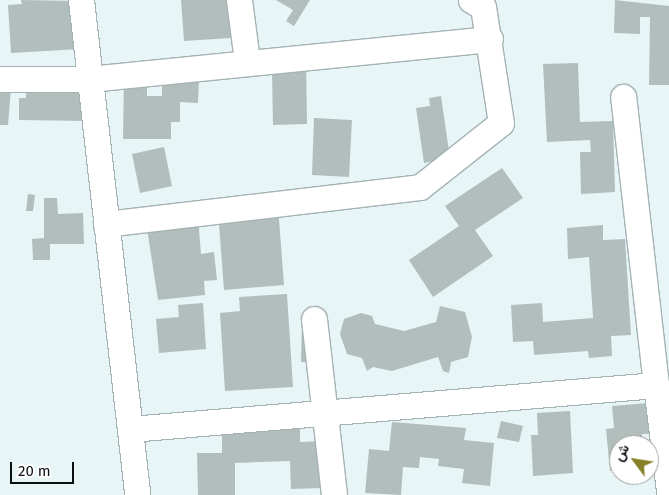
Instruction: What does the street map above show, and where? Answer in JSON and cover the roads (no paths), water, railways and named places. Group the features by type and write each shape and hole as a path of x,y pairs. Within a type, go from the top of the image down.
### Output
{"street":[{"path":"82,0 88,80 137,495"},
{"path":"239,0 247,61"},
{"path":"106,224 420,187 501,123 490,39 482,7 471,0"},
{"path":"0,79 88,80 247,61 490,39"},
{"path":"623,97 669,491"},
{"path":"314,319 334,495"},
{"path":"130,429 324,411 656,385"}]}
